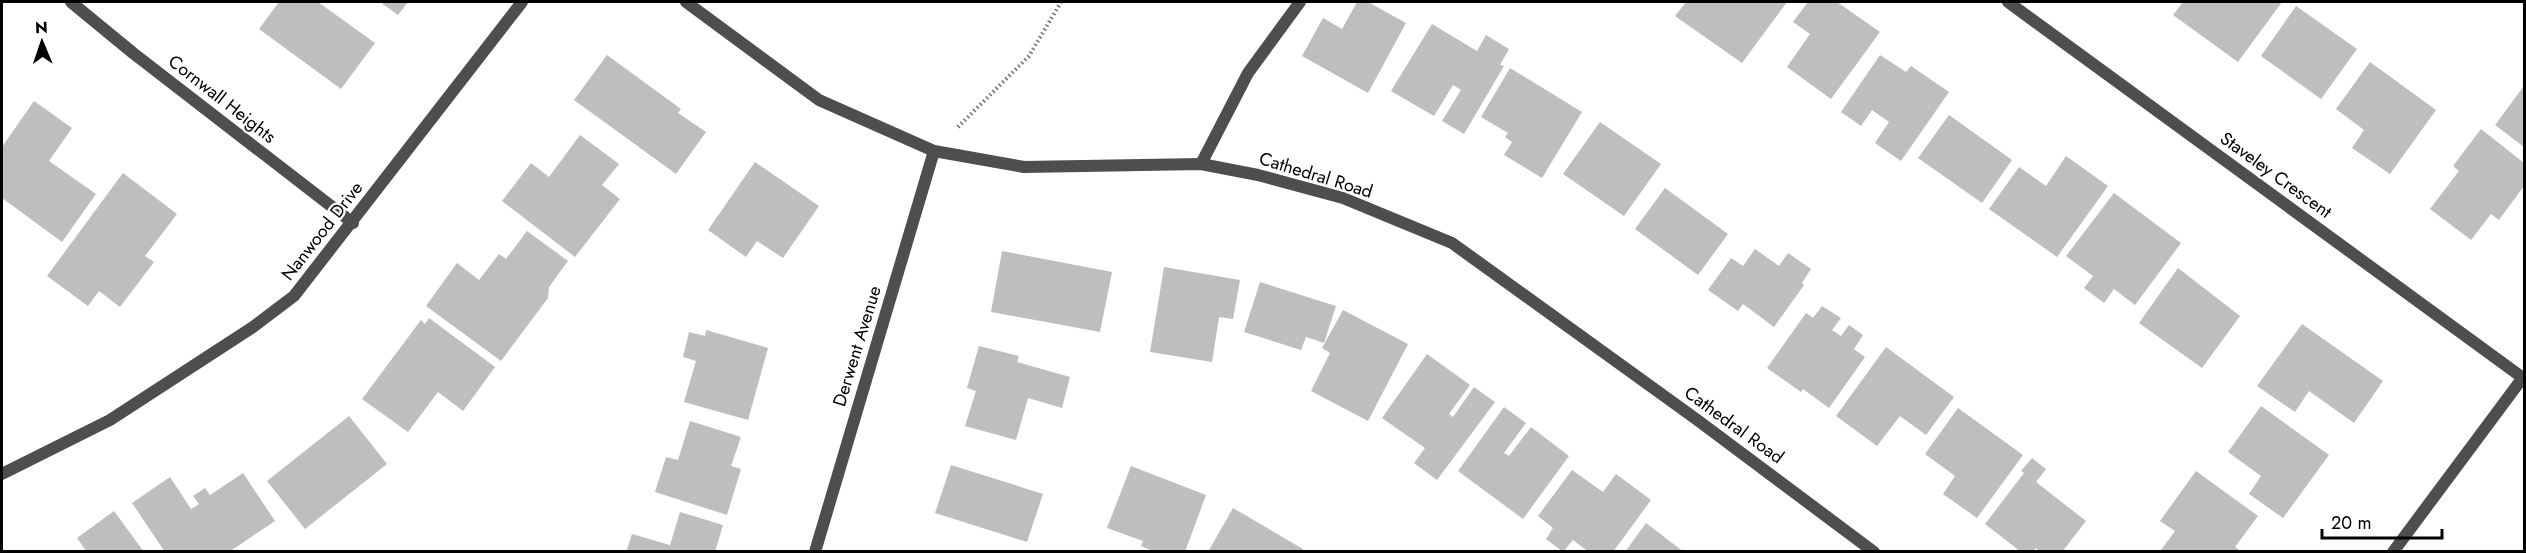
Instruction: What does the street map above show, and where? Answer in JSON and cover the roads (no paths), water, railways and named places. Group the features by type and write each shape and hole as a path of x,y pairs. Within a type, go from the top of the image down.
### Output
{"street":[{"name":"Cornwall Heights","path":"71,2 353,223"},
{"name":"Nanwood Drive","path":"2,474 110,420 253,327 294,296 353,223 522,2"},
{"name":"Cathedral Road","path":"686,2 819,100 934,151 1024,167 1201,164 1258,175 1343,198 1452,243 1696,419 1874,552"},
{"path":"1201,164 1248,73 1300,2"},
{"name":"Staveley Crescent","path":"2008,2 2524,377"},
{"name":"Derwent Avenue","path":"815,552 934,151"},
{"path":"2393,552 2524,377"}]}
